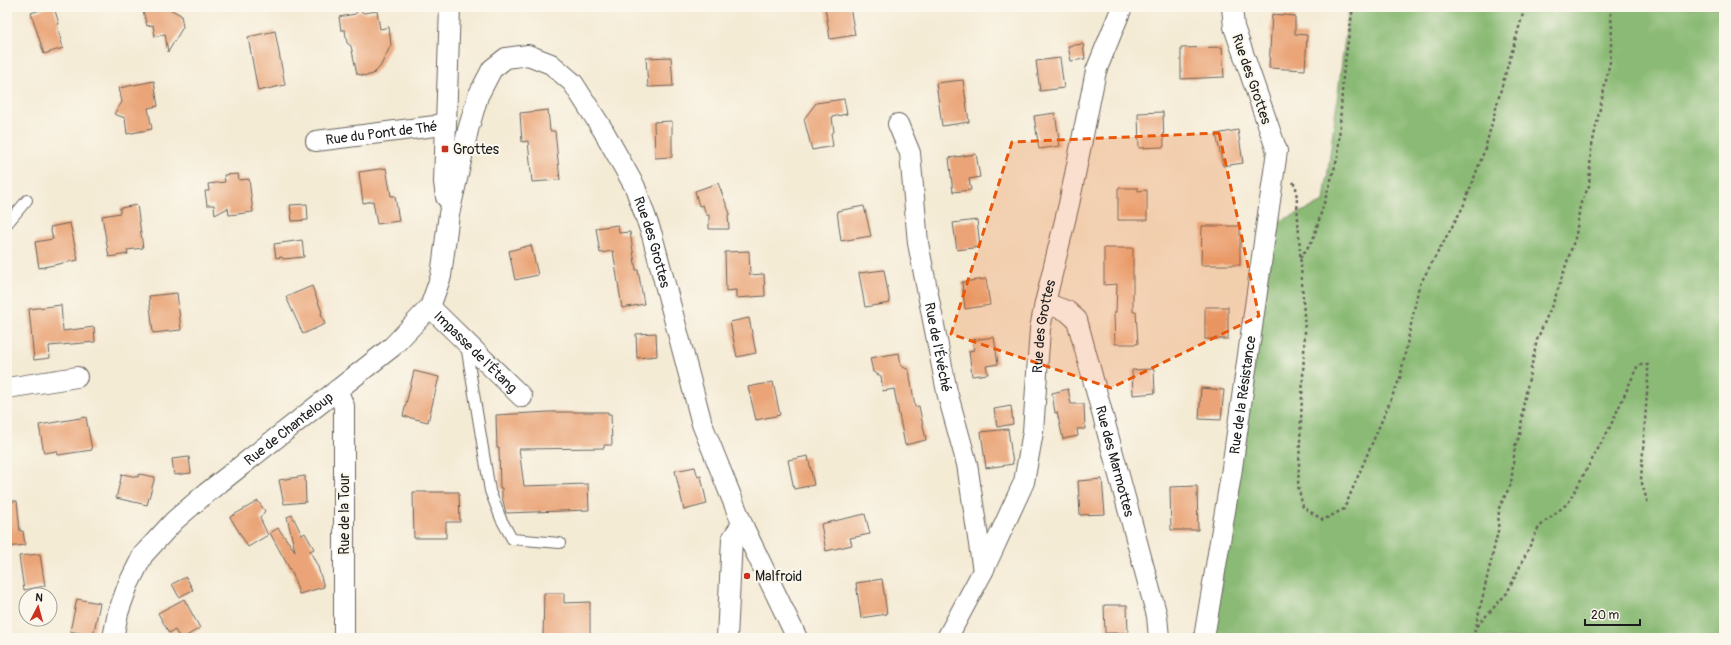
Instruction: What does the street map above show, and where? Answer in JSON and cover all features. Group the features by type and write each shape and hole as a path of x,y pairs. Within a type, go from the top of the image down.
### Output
{"street":[{"name":"Rue du Pont de Thé","path":"449,214 444,182 450,7"},
{"name":"Rue des Grottes","path":"948,638 983,571 1024,482 1033,432 1040,329 1045,303 1069,204 1096,71 1122,7"},
{"name":"Rue des Grottes","path":"1232,7 1234,27 1277,151"},
{"name":"Rue des Grottes","path":"449,214 468,130 478,96 492,69 506,58 528,54 551,64 573,84 603,130 635,187 652,235 702,424 743,526 797,638"},
{"name":"Rue du Pont de Thé","path":"316,141 435,126 446,121"},
{"name":"Rue de l'Évéché","path":"898,124 910,153 918,243 947,392 967,464 983,571"},
{"name":"Rue de la Résistance","path":"1204,638 1230,475 1277,151"},
{"name":"Rue de Chanteloup","path":"113,638 118,613 128,585 143,555 174,521 204,495 392,347 430,307 441,276 449,214"},
{"name":"Rue des Marmottes","path":"1045,303 1067,311 1077,320 1157,616 1159,638"},
{"name":"Impasse de l'Étang","path":"430,307 522,397"},
{"path":"7,388 77,378"},
{"name":"Rue de la Tour","path":"338,390 344,406 344,638"},
{"path":"727,638 732,539 738,530 743,526"}],"lane":[{"path":"7,224 27,200"},
{"path":"465,341 490,491 500,519 512,539 560,543"}],"path":[{"path":"1299,259 1313,240 1338,156 1343,76 1353,7"},
{"path":"1292,181 1296,187 1299,259 1305,331 1298,486 1303,507 1323,520 1344,509 1400,378 1419,286 1463,207 1485,149 1502,82 1525,7"},
{"path":"1473,638 1477,627 1498,531 1499,508 1511,484 1515,446 1520,435 1524,402 1537,340 1555,298 1576,235 1580,205 1589,186 1591,150 1610,62 1612,28 1610,7"},
{"path":"1477,627 1507,593 1539,527 1568,503 1609,429 1638,365 1648,365 1641,480 1648,504"}],"highlighted area":[{"path":"1219,133 1259,316 1111,388 951,334 1012,142"}],"green space":[{"path":"1349,7 1724,7 1724,638 1211,638 1276,223 1324,202"}],"building":[{"path":"49,7 54,7 59,24 57,25 63,48 44,54 31,13"},
{"path":"142,7 166,7 181,15 183,27 168,52 165,34 155,37 153,25 147,26"},
{"path":"825,7 850,7 855,35 830,39"},
{"path":"359,10 364,13 377,11 380,29 389,27 391,45 380,67 373,74 366,76 357,74 351,46 347,43 345,30 341,30 339,17 355,14"},
{"path":"1272,14 1295,16 1295,34 1307,35 1305,70 1269,68"},
{"path":"275,31 285,85 258,91 248,37"},
{"path":"1083,44 1085,59 1071,61 1068,46"},
{"path":"1222,47 1224,77 1181,79 1181,48"},
{"path":"671,57 673,86 648,87 646,58"},
{"path":"1060,58 1064,88 1040,91 1036,61"},
{"path":"963,80 969,122 942,126 936,83"},
{"path":"154,81 158,106 148,108 152,129 127,134 125,118 114,114 122,102 119,88"},
{"path":"844,99 847,114 832,117 834,132 831,133 833,146 812,150 804,119 816,103"},
{"path":"548,110 550,131 555,131 560,180 532,182 528,141 522,142 520,113"},
{"path":"1163,112 1164,147 1139,148 1138,113"},
{"path":"1055,113 1060,146 1039,149 1034,116"},
{"path":"672,121 672,157 655,158 654,122"},
{"path":"1238,130 1243,163 1223,166 1216,134"},
{"path":"976,154 980,177 969,179 971,190 953,192 949,158"},
{"path":"386,168 391,196 395,196 399,221 377,224 373,201 363,203 359,172"},
{"path":"238,174 239,180 249,179 253,212 229,215 228,208 215,215 214,205 207,205 205,191 209,191 208,184 225,182 224,175"},
{"path":"718,183 730,214 728,215 729,229 709,229 709,215 706,215 703,205 699,206 695,191"},
{"path":"1118,188 1138,188 1138,191 1147,190 1147,220 1118,220"},
{"path":"307,204 308,220 292,221 290,205"},
{"path":"137,205 143,248 127,250 128,254 109,257 102,216 120,213 120,208"},
{"path":"864,206 871,236 841,241 837,211"},
{"path":"977,220 980,247 957,250 953,223"},
{"path":"70,223 78,260 39,268 35,242 53,239 50,227"},
{"path":"618,225 619,233 630,232 636,270 638,270 644,304 622,308 613,251 600,253 596,228"},
{"path":"1202,226 1240,226 1240,265 1201,265"},
{"path":"302,240 304,257 283,259 282,257 276,258 274,244"},
{"path":"531,245 538,275 515,280 509,251"},
{"path":"1104,248 1133,248 1133,312 1136,312 1138,344 1115,344 1114,313 1116,312 1117,284 1104,285"},
{"path":"749,251 750,275 764,274 765,296 736,298 736,290 726,291 725,252"},
{"path":"884,270 890,303 865,307 859,273"},
{"path":"986,279 990,305 965,309 962,282"},
{"path":"312,286 325,324 303,334 286,297"},
{"path":"177,293 181,330 153,333 149,296"},
{"path":"61,305 63,331 94,327 95,342 49,346 50,358 34,360 29,309"},
{"path":"1205,307 1228,307 1228,339 1205,339"},
{"path":"749,318 756,353 737,357 730,322"},
{"path":"656,333 657,356 637,358 636,334"},
{"path":"994,337 998,364 986,366 988,374 972,376 969,351 974,350 972,340"},
{"path":"899,353 901,366 909,370 915,407 919,406 926,440 905,445 894,389 883,391 881,376 873,372 870,358"},
{"path":"1154,369 1155,393 1133,395 1132,370"},
{"path":"414,371 439,377 428,422 403,416"},
{"path":"773,382 780,415 756,420 748,387"},
{"path":"1201,388 1224,390 1221,420 1199,419"},
{"path":"1068,389 1071,404 1084,404 1085,429 1077,429 1078,436 1063,439 1057,412 1055,413 1052,393"},
{"path":"1011,406 1013,424 997,427 994,409"},
{"path":"549,412 608,412 608,414 611,414 612,445 604,445 604,448 519,449 524,486 588,484 589,510 506,513 502,497 502,488 500,488 496,415"},
{"path":"86,417 92,450 58,455 57,451 44,453 39,425"},
{"path":"1008,429 1013,464 986,468 981,432"},
{"path":"808,456 814,485 794,489 788,460"},
{"path":"189,457 191,473 174,475 172,459"},
{"path":"695,467 698,477 701,476 707,504 684,510 675,471"},
{"path":"122,474 138,477 139,474 155,477 147,505 116,498"},
{"path":"305,476 306,502 284,504 279,480"},
{"path":"1102,479 1105,514 1080,515 1078,481"},
{"path":"1197,486 1198,530 1171,530 1170,487"},
{"path":"413,492 459,492 460,522 446,522 446,538 414,538"},
{"path":"7,501 17,501 20,531 23,531 25,545 7,547"},
{"path":"258,501 265,511 260,518 268,535 248,547 230,517"},
{"path":"865,514 870,534 850,538 852,545 826,551 821,524"},
{"path":"292,515 302,535 305,533 314,549 310,551 318,567 324,587 299,594 293,575 270,533 278,528 295,551 287,517"},
{"path":"40,554 45,586 24,587 19,556"},
{"path":"186,577 193,590 179,597 172,584"},
{"path":"882,579 887,614 861,618 856,583"},
{"path":"544,593 564,593 564,603 590,602 590,638 543,638"},
{"path":"77,599 100,603 93,636 70,631"},
{"path":"184,599 200,628 183,638 180,638 175,630 169,633 158,613"},
{"path":"1104,605 1127,605 1128,633 1105,633"}],"place":[{"name":"Grottes","path":"445,149"},
{"name":"Malfroid","path":"747,576"}]}
